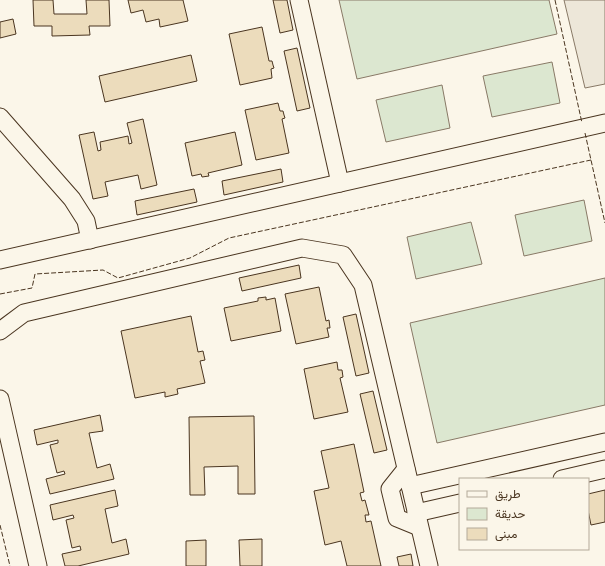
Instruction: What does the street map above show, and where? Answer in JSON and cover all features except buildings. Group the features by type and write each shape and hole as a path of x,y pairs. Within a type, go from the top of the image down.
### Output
{"street":[{"path":"300,0 340,183"},
{"path":"0,117 72,199 86,221 90,240"},
{"path":"0,260 605,123"},
{"path":"0,331 24,313 302,248 343,255 363,286 429,566"},
{"path":"0,399 38,566"},
{"path":"410,486 605,442"},
{"path":"406,469 390,489 397,518 418,520 459,503"},
{"path":"566,478 605,469"}],"green space":[{"path":"339,0 549,0 557,34 357,79"},
{"path":"552,62 560,103 492,117 483,76"},
{"path":"442,85 450,128 386,142 376,100"},
{"path":"584,200 592,241 524,256 515,215"},
{"path":"471,222 482,264 416,279 407,237"},
{"path":"605,278 605,405 437,443 410,323"}],"shaded area":[{"path":"564,0 605,0 605,84 585,88"}],"fence":[{"path":"555,0 582,123"},
{"path":"585,133 605,223"},
{"path":"0,294 32,288 35,274 103,270 118,278 190,258 229,238 591,160"},
{"path":"0,525 10,566"}]}
